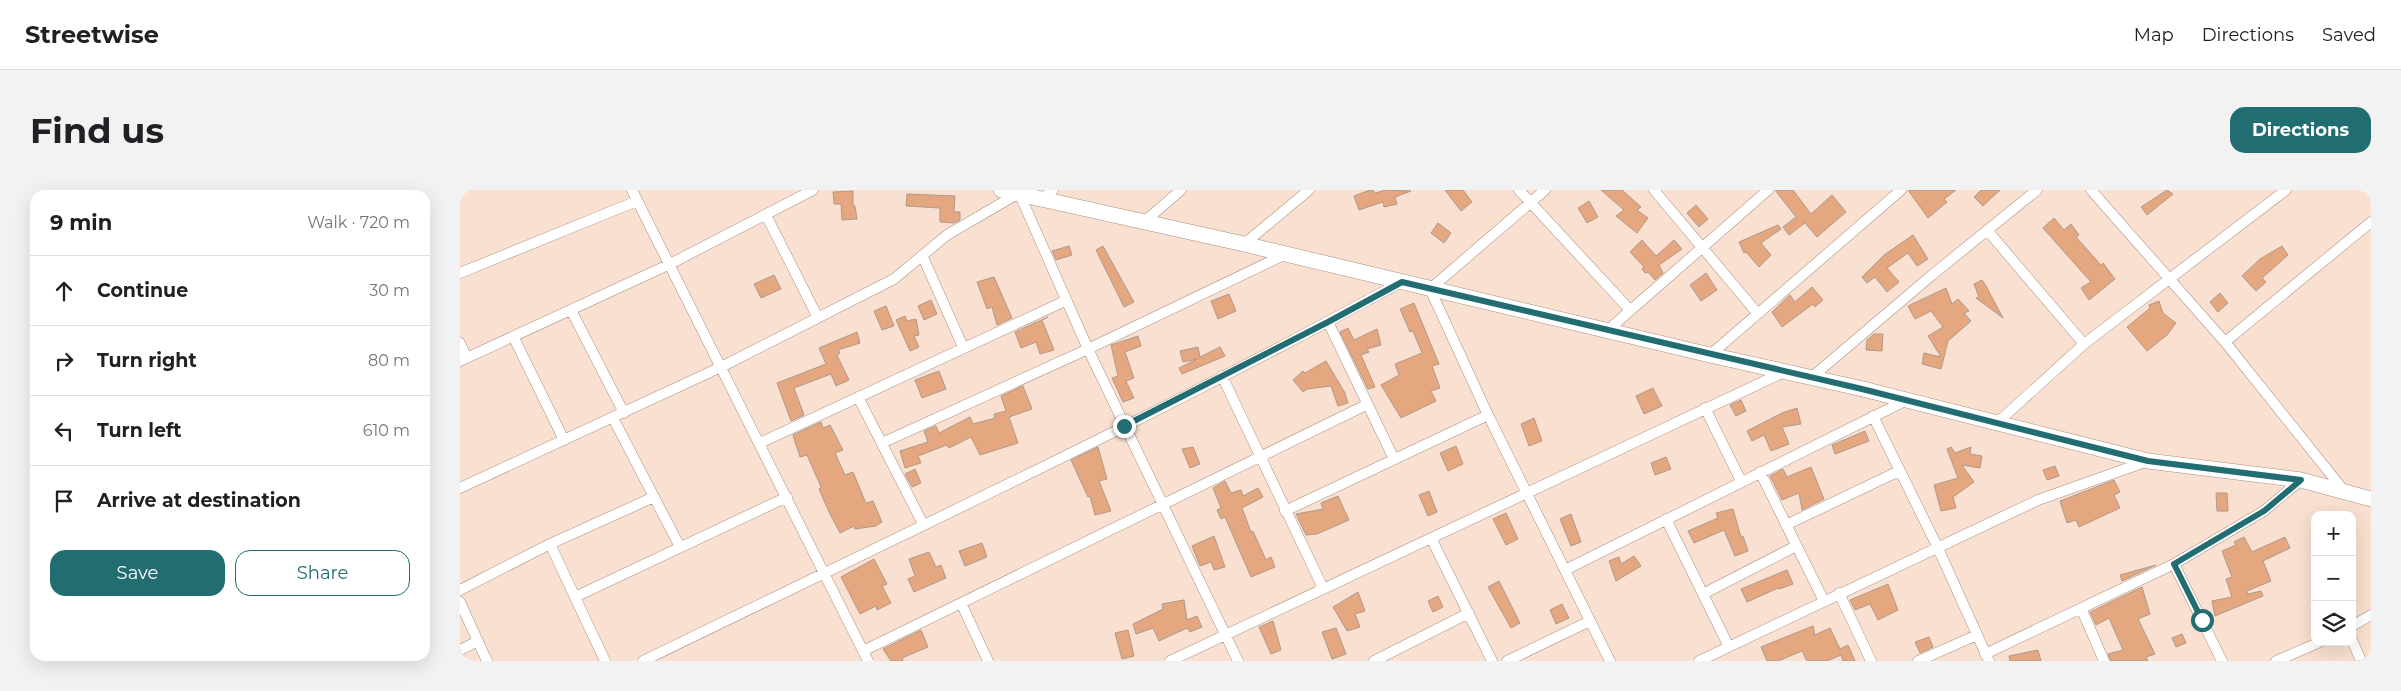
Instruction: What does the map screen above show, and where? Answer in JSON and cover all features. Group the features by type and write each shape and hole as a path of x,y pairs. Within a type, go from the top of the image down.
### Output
{"street":[{"path":"632,190 866,656 961,604 1366,405"},
{"path":"460,343 464,360 668,265 813,190"},
{"path":"1001,190 1048,194 1145,221 1710,355 1812,377 2148,461 2301,480 2371,499"},
{"path":"1145,221 1181,190"},
{"path":"1244,244 1308,190"},
{"path":"1519,190 1630,310"},
{"path":"1430,289 1544,190"},
{"path":"1654,190 1758,314"},
{"path":"1608,330 1768,190"},
{"path":"1710,355 1901,190"},
{"path":"1812,377 2037,190"},
{"path":"2091,190 2225,342 2345,492"},
{"path":"1998,422 2084,344 2286,190"},
{"path":"460,488 721,367 894,279 947,235 1019,193"},
{"path":"1019,193 1065,301 1238,661"},
{"path":"460,273 637,201"},
{"path":"766,214 818,318"},
{"path":"2225,342 2371,222"},
{"path":"1987,230 2084,344"},
{"path":"882,443 1088,350 1286,254"},
{"path":"922,255 963,347"},
{"path":"643,661 1124,426 1402,282"},
{"path":"1430,289 1488,415 1610,661"},
{"path":"760,443 1065,301"},
{"path":"571,310 624,413"},
{"path":"1328,322 1366,405 1394,459"},
{"path":"514,338 564,440"},
{"path":"1170,661 1784,372"},
{"path":"1222,376 1323,588"},
{"path":"858,398 923,524"},
{"path":"1565,570 1907,400"},
{"path":"1705,408 1741,482"},
{"path":"1285,510 1488,415"},
{"path":"1873,416 1937,546 1987,658 2081,608 2174,564 2264,511 2301,480"},
{"path":"613,418 680,547"},
{"path":"1699,661 1937,546 2038,500 2148,461"},
{"path":"1786,525 1899,471"},
{"path":"1760,472 1824,600"},
{"path":"460,590 550,544 654,497"},
{"path":"575,597 786,497"},
{"path":"1666,519 1729,647"},
{"path":"1432,538 1492,661"},
{"path":"550,544 605,661"},
{"path":"1703,594 1796,546"},
{"path":"2174,564 2222,661"},
{"path":"1839,593 1871,661"},
{"path":"460,602 487,661"},
{"path":"961,604 988,661"},
{"path":"2081,608 2104,661"},
{"path":"1374,661 1469,613"},
{"path":"2356,624 2371,615"},
{"path":"1506,661 1590,621"},
{"path":"1918,661 1977,635"},
{"path":"460,650 478,642"},
{"path":"2276,661 2311,646"},
{"path":"2355,646 2361,661"}],"building":[{"path":"1373,190 1375,193 1386,190 1411,191 1395,197 1397,204 1384,207 1383,202 1359,210 1354,196"},
{"path":"1445,190 1463,190 1472,202 1461,211"},
{"path":"1601,190 1622,190 1641,207 1637,210 1648,218 1637,233 1616,216 1624,210"},
{"path":"1775,190 1793,190 1811,214 1832,195 1846,212 1817,237 1805,223 1789,235 1783,227 1796,217"},
{"path":"1908,190 1956,190 1944,199 1947,202 1928,218"},
{"path":"1981,190 2000,190 1983,206 1974,197"},
{"path":"2167,190 2173,194 2147,215 2141,207"},
{"path":"853,191 853,206 855,206 857,219 842,220 841,204 834,204 833,192"},
{"path":"907,194 955,196 954,212 960,212 960,220 954,223 940,222 940,208 906,206"},
{"path":"1589,201 1598,217 1587,223 1578,208"},
{"path":"1696,205 1708,219 1699,227 1687,213"},
{"path":"2054,218 2064,230 2071,224 2079,235 2076,237 2101,265 2103,263 2115,279 2089,300 2081,288 2091,282 2043,228"},
{"path":"1438,223 1451,233 1444,243 1431,233"},
{"path":"1778,225 1781,229 1761,243 1771,255 1759,267 1746,252 1744,253 1739,242"},
{"path":"1913,235 1928,259 1917,266 1908,253 1887,268 1899,282 1887,292 1875,277 1867,283 1862,277 1884,255"},
{"path":"1642,240 1656,256 1674,240 1682,249 1659,265 1663,273 1655,280 1648,272 1645,273 1642,269 1644,267 1630,252"},
{"path":"1069,246 1072,255 1056,260 1052,251"},
{"path":"1103,246 1134,302 1124,307 1096,250"},
{"path":"2282,246 2288,255 2262,278 2266,282 2256,291 2242,276 2260,259"},
{"path":"1706,273 1717,290 1701,301 1690,285"},
{"path":"774,275 781,289 761,298 754,284"},
{"path":"994,277 1012,318 997,325 992,307 987,309 977,282"},
{"path":"1982,280 2003,318 1976,298 1979,297 1974,284"},
{"path":"1812,287 1823,300 1815,307 1813,304 1782,327 1772,312 1790,295 1795,302"},
{"path":"1946,288 1952,304 1958,299 1969,311 1964,313 1971,321 1948,341 1941,369 1922,364 1924,353 1941,357 1928,336 1943,327 1931,311 1915,319 1908,306"},
{"path":"2220,293 2228,303 2218,312 2210,302"},
{"path":"1229,294 1236,311 1218,319 1211,301"},
{"path":"931,300 937,314 924,320 918,306"},
{"path":"2159,301 2163,313 2176,323 2167,335 2147,351 2127,327 2150,308 2149,305"},
{"path":"1414,303 1439,364 1432,366 1440,388 1431,391 1436,401 1401,418 1381,385 1399,375 1395,364 1422,353 1413,331 1410,332 1400,309"},
{"path":"886,306 894,326 882,330 874,311"},
{"path":"905,316 907,321 916,319 919,335 914,336 919,347 910,351 896,320"},
{"path":"1048,317 1042,320 1054,350 1040,354 1036,342 1021,348 1015,332"},
{"path":"1348,328 1354,340 1377,329 1381,345 1367,349 1369,352 1361,355 1375,387 1368,389 1340,332"},
{"path":"857,332 860,343 838,350 840,353 837,355 849,380 836,386 831,374 794,388 804,415 791,421 777,383 826,364 819,348"},
{"path":"1874,334 1883,334 1882,351 1866,350 1867,340"},
{"path":"1138,336 1141,346 1125,352 1134,378 1126,381 1134,398 1123,402 1112,378 1118,376 1111,345"},
{"path":"1198,347 1200,357 1220,347 1225,356 1182,374 1179,368 1197,359 1183,362 1180,351"},
{"path":"1326,361 1345,393 1348,403 1338,406 1331,386 1307,389 1303,392 1293,380 1303,371 1305,373"},
{"path":"939,371 946,389 922,398 915,380"},
{"path":"1023,386 1032,409 1009,417 1018,443 980,455 971,437 949,448 947,445 918,456 921,463 905,468 900,451 928,442 924,431 936,426 939,433 970,417 973,424 995,418 994,414 1006,411 1001,396"},
{"path":"1653,388 1662,406 1644,414 1636,396"},
{"path":"1741,400 1746,411 1736,416 1730,405"},
{"path":"1797,408 1801,424 1782,427 1789,444 1771,451 1764,435 1752,441 1747,431 1782,413"},
{"path":"1534,418 1542,441 1529,446 1521,424"},
{"path":"821,422 823,428 830,425 843,450 835,453 845,475 853,472 865,501 867,503 873,501 882,522 876,526 855,529 854,526 840,533 819,489 821,487 807,455 800,457 793,435"},
{"path":"1865,431 1869,441 1835,454 1832,445"},
{"path":"1456,446 1463,464 1448,471 1440,453"},
{"path":"1098,447 1107,479 1099,481 1111,511 1095,515 1090,496 1088,497 1071,460"},
{"path":"1193,447 1200,464 1190,468 1182,449"},
{"path":"1951,447 1955,453 1971,447 1970,454 1982,456 1980,468 1962,465 1974,482 1953,497 1956,508 1941,511 1934,485 1958,478 1947,449"},
{"path":"1666,457 1671,469 1655,475 1651,463"},
{"path":"2055,466 2059,476 2047,480 2043,470"},
{"path":"1811,467 1824,499 1802,510 1799,493 1782,500 1770,476 1783,469 1787,477"},
{"path":"915,469 921,483 912,487 905,474"},
{"path":"2114,480 2120,492 2114,495 2120,508 2079,527 2076,520 2067,523 2060,501"},
{"path":"1225,481 1231,493 1241,490 1243,496 1258,488 1263,497 1242,508 1251,532 1253,531 1266,560 1271,557 1275,567 1251,577 1225,517 1221,519 1217,510 1221,508 1213,488"},
{"path":"1429,491 1437,512 1428,516 1419,495"},
{"path":"2216,493 2227,493 2228,511 2217,511"},
{"path":"1338,496 1349,520 1317,534 1306,535 1296,514 1323,509 1321,503"},
{"path":"1733,509 1741,537 1743,536 1748,551 1735,556 1724,530 1694,543 1688,531 1718,518 1716,513"},
{"path":"1506,513 1518,539 1506,545 1493,519"},
{"path":"1571,514 1581,542 1571,546 1560,519"},
{"path":"1214,536 1225,567 1214,570 1211,562 1200,566 1192,546"},
{"path":"2244,537 2252,552 2285,537 2290,548 2263,561 2271,581 2247,591 2248,594 2261,591 2263,596 2215,616 2212,601 2232,597 2226,579 2232,577 2222,551 2236,545 2234,542"},
{"path":"982,543 987,557 965,566 959,551"},
{"path":"929,552 936,567 941,565 946,578 914,592 908,579 915,576 909,559"},
{"path":"1634,556 1641,566 1616,581 1609,561 1619,557 1621,564"},
{"path":"874,559 887,584 882,586 891,603 877,610 876,606 860,614 841,577"},
{"path":"2156,565 2122,581 2120,575"},
{"path":"1787,570 1793,584 1778,588 1747,602 1741,589"},
{"path":"1499,581 1520,623 1511,628 1488,587"},
{"path":"1888,584 1898,610 1878,620 1870,604 1855,610 1850,600"},
{"path":"2142,587 2150,614 2138,619 2155,654 2146,657 2148,661 2111,661 2108,654 2123,650 2109,618 2096,625 2090,612"},
{"path":"1358,592 1365,611 1355,614 1360,627 1347,631 1333,607"},
{"path":"1438,596 1443,607 1433,612 1428,601"},
{"path":"1184,600 1187,620 1197,616 1202,627 1190,632 1187,628 1159,641 1153,628 1136,634 1133,624 1163,609 1162,604"},
{"path":"1562,604 1569,618 1556,624 1550,610"},
{"path":"1273,621 1281,650 1271,654 1259,627"},
{"path":"1813,626 1815,635 1830,628 1840,649 1848,645 1855,661 1843,661 1841,655 1827,661 1807,661 1802,651 1778,661 1767,661 1761,647"},
{"path":"1336,628 1346,654 1332,659 1322,632"},
{"path":"921,630 928,647 902,658 903,661 891,661 883,649"},
{"path":"1128,630 1134,656 1122,659 1115,633"},
{"path":"2182,634 2186,643 2176,647 2172,638"},
{"path":"1929,637 1933,647 1920,653 1915,642"},
{"path":"2038,650 2041,661 2010,661 2009,656"}],"route":[{"path":"1124,426 1402,282 1710,355 1812,377 2148,461 2301,480 2264,511 2174,564 2202,620"}]}
